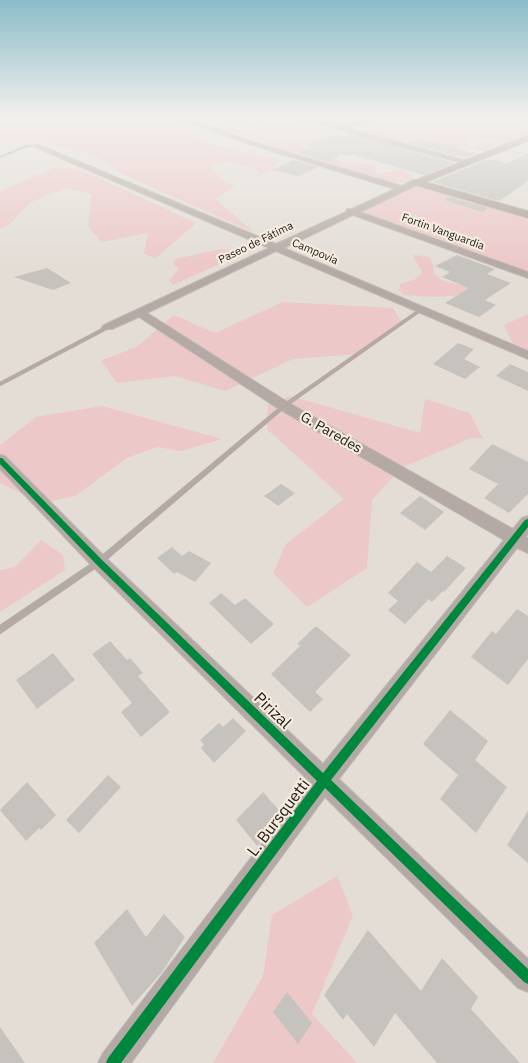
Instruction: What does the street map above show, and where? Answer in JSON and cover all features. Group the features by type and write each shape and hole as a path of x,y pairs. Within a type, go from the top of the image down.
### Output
{"street":[{"name":"Campovía","path":"87,168 528,355"},
{"path":"333,168 401,188"},
{"name":"Paseo de Fátima","path":"108,327 401,188 411,180 450,168"},
{"path":"411,180 528,215"},
{"name":"Fortin Vanguardia","path":"350,211 528,275"},
{"name":"G. Paredes","path":"139,312 284,406 522,542"},
{"name":"Pirizal","path":"0,460 99,562 528,978"},
{"name":"L. Bursquetti","path":"113,1063 324,780 522,542 528,522"}],"lane":[{"path":"0,630 99,562 284,406 422,310"},
{"name":"Paseo de Fátima","path":"0,384 108,327"}],"shaded area":[{"path":"55,168 84,171 196,223 156,258 144,254 148,233 102,242 88,226 92,194 65,188 31,202 9,225 0,228 0,191"},
{"path":"112,168 212,168 224,182 235,185 215,199 255,233"},
{"path":"248,168 275,168 256,176 259,171"},
{"path":"342,168 376,168 376,173 382,175 385,172 401,170 413,175 412,180 405,183 389,182"},
{"path":"416,182 528,214 528,275 350,211"},
{"path":"220,249 240,250 241,254 173,285 169,281 179,268 173,264 175,259"},
{"path":"414,255 429,257 433,264 434,274 443,281 472,287 465,295 432,297 404,295 399,290 400,284 414,280 421,274 421,269 413,257"},
{"path":"283,302 393,308 403,324 361,354 293,359 225,391 175,376 117,383 101,361 138,346 174,315 215,333"},
{"path":"528,314 528,356 516,351 504,325"},
{"path":"290,396 420,433 425,399 470,413 483,439 471,438 401,468 372,500 367,568 307,607 273,573 286,544 344,499 267,429 268,404"},
{"path":"102,406 222,439 181,451 157,447 127,458 75,496 42,503 0,483 0,445 36,417"},
{"path":"41,540 63,555 65,570 0,612 0,570 15,567"},
{"path":"337,876 353,915 312,1014 357,1063 213,1063 263,976 272,915"}],"building":[{"path":"278,168 317,168 298,176 273,170"},
{"path":"399,168 442,168 424,175"},
{"path":"468,168 528,168 528,181 499,201 432,182"},
{"path":"449,197 488,208 482,212 444,200"},
{"path":"457,255 495,269 487,274 511,283 485,300 496,305 479,317 445,303 469,288 442,277 450,272 435,266"},
{"path":"47,268 71,283 53,290 14,277"},
{"path":"458,343 474,349 464,359 480,367 465,379 433,364"},
{"path":"510,364 528,372 528,391 496,376"},
{"path":"492,444 528,462 528,494 509,513 484,498 498,484 469,469"},
{"path":"281,484 295,493 278,506 264,496"},
{"path":"420,496 444,512 425,530 400,513"},
{"path":"172,547 182,556 189,551 211,563 195,582 177,572 174,574 157,558"},
{"path":"447,556 466,568 444,592 432,602 429,599 405,624 388,610 398,601 388,593 417,562 431,572"},
{"path":"221,593 235,605 245,598 274,624 251,644 209,603"},
{"path":"517,609 528,616 528,659 508,685 471,657 492,631 496,634"},
{"path":"316,626 351,655 315,692 323,699 310,712 271,674 300,646 297,644"},
{"path":"110,641 127,660 130,658 143,673 138,676 170,712 141,737 121,712 132,703 92,654"},
{"path":"53,653 75,680 37,709 16,680"},
{"path":"450,710 488,741 475,760 507,787 476,833 440,799 458,775 423,744"},
{"path":"233,718 246,731 214,763 201,748 204,745 200,740 219,723 223,727"},
{"path":"108,775 121,787 79,833 66,820"},
{"path":"27,782 56,815 41,830 39,828 26,841 0,810"},
{"path":"263,792 282,814 257,846 236,820"},
{"path":"528,811 528,863 507,845"},
{"path":"127,909 146,937 164,914 185,937 162,972 132,1006 94,943"},
{"path":"368,930 421,991 442,958 478,997 471,1009 520,1063 437,1063 395,1013 374,1047 347,1014 343,1020 324,995"},
{"path":"287,992 312,1023 298,1044 273,1012"},
{"path":"0,1027 25,1063 0,1063"}],"cycle path":[{"path":"0,460 99,562 528,978"},
{"path":"113,1063 324,780 528,522"}]}
